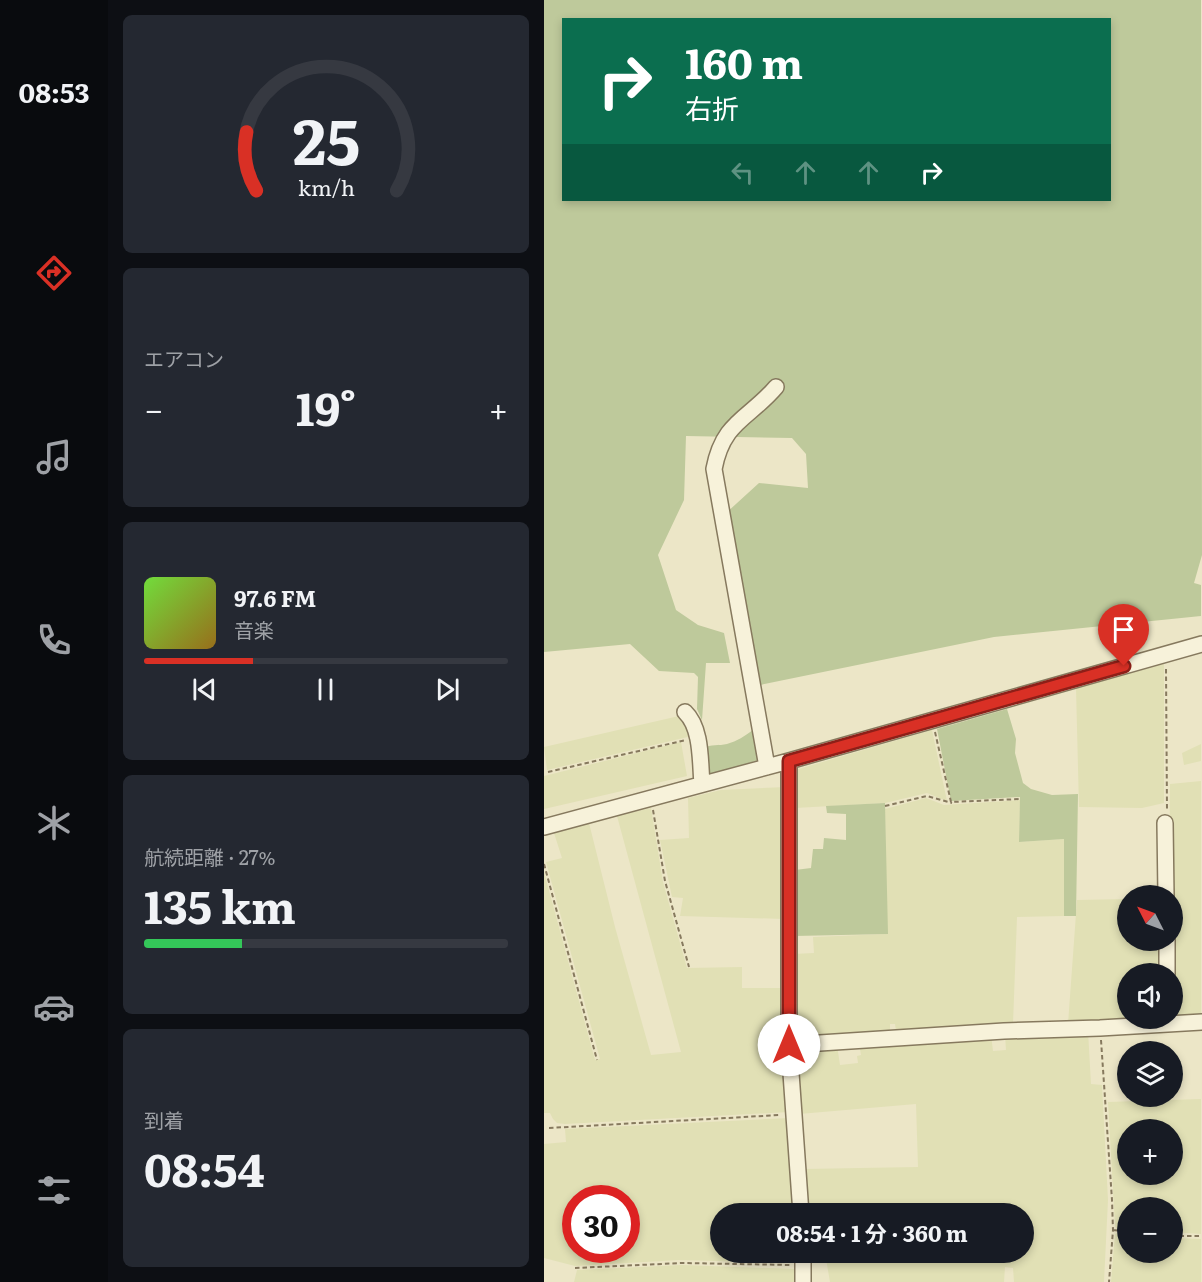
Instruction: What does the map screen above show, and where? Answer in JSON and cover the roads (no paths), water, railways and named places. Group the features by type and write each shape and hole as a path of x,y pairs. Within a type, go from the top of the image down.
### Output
{"street":[{"path":"767,767 714,469 721,442 728,432 776,387"},
{"path":"544,827 789,761 1201,644"},
{"path":"685,712 693,723 697,737 702,784"},
{"path":"789,761 789,1045 800,1203"},
{"path":"1165,823 1166,885"},
{"path":"1183,1022 1201,1022"},
{"path":"789,1045 1004,1030 1117,1026"},
{"path":"803,1263 803,1282"}]}
